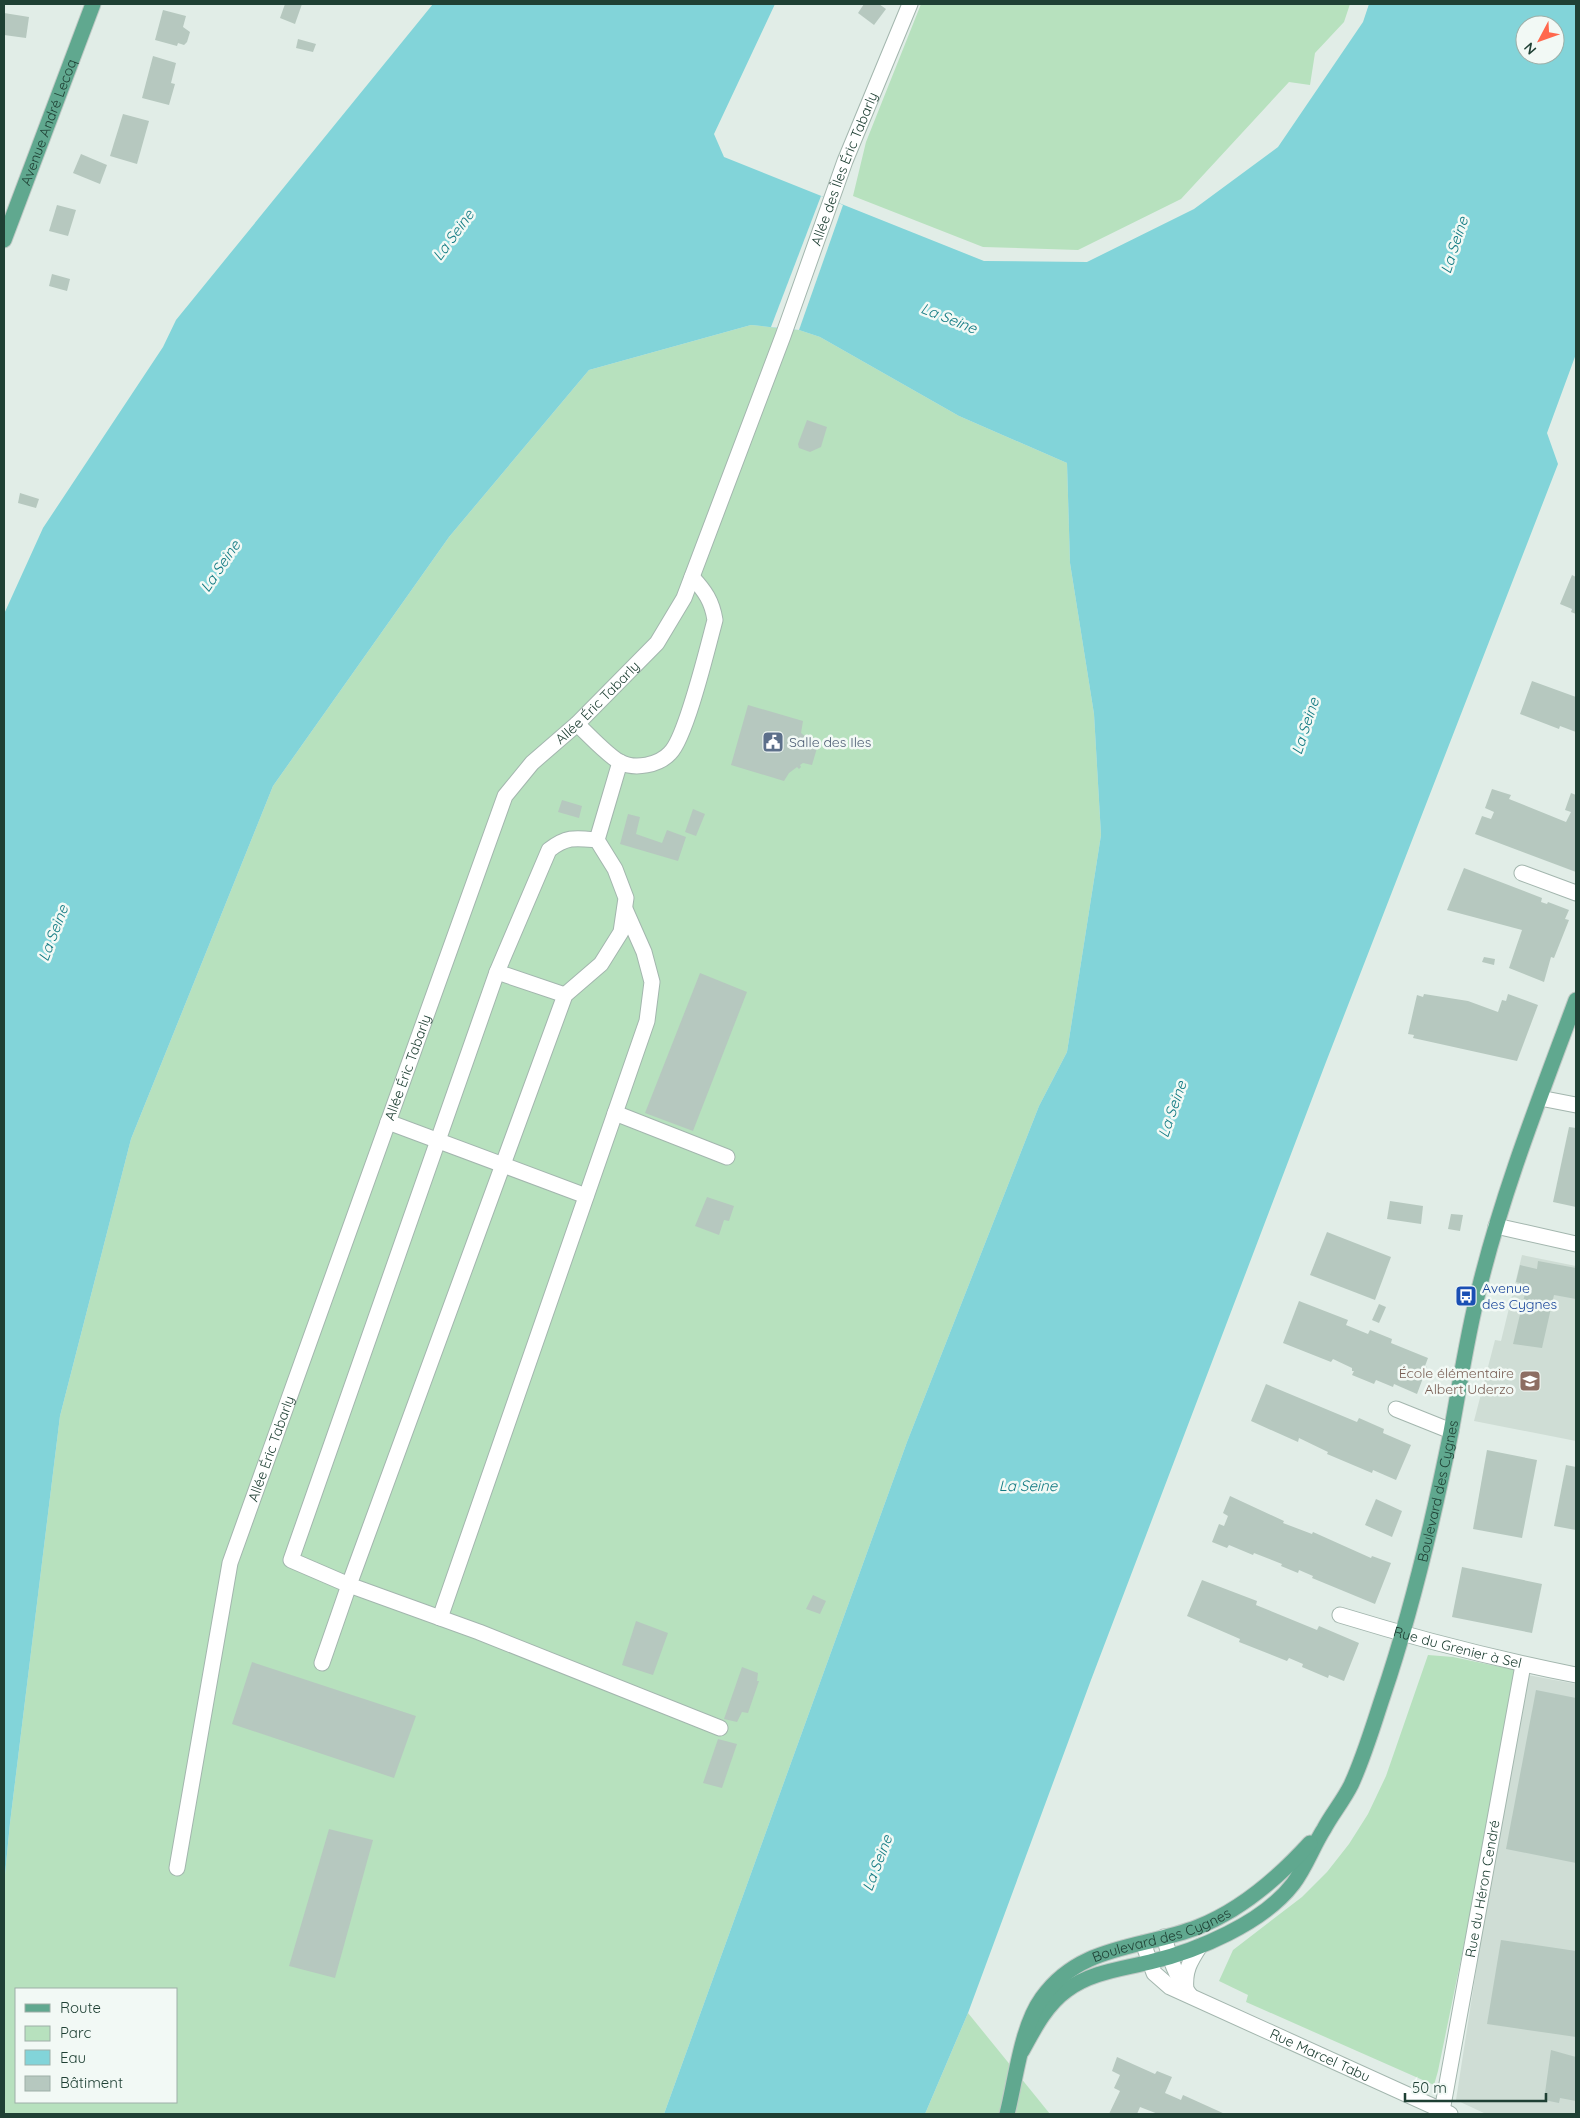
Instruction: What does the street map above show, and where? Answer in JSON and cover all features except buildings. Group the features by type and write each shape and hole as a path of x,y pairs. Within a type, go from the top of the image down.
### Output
{"main road":[{"name":"Avenue André Lecoq","path":"4,240 93,4"},
{"name":"Boulevard des Cygnes","path":"1022,2051 1048,2010 1068,1989 1095,1976 1170,1957 1200,1946 1237,1928 1273,1904 1293,1884 1350,1787 1403,1635 1421,1569 1451,1431 1470,1328 1496,1226 1576,1000"},
{"name":"Boulevard des Cygnes","path":"1008,2114 1022,2051 1034,2012 1041,1999 1062,1975 1090,1958 1198,1927 1228,1912 1271,1882 1323,1830"}],"street":[{"name":"Allée des Îles Éric Tabarly","path":"783,336 845,161 910,4"},
{"name":"Allée Éric Tabarly","path":"177,1868 230,1563 505,796 532,763 577,724 657,643 684,598 783,336"},
{"path":"577,724 620,762 634,765 650,764 662,760 672,752 682,733 715,620 713,605 708,594 692,578"},
{"path":"322,1663 565,995 602,964 622,932 626,898 615,869 598,840 620,762"},
{"path":"598,840 574,838 561,841 549,850 497,972 291,1560 349,1585 440,1618 720,1728"},
{"path":"1522,873 1576,894"},
{"path":"440,1618 647,1021 652,982 644,952 625,909"},
{"path":"497,972 565,995"},
{"path":"1540,1098 1576,1106"},
{"path":"615,1113 727,1157"},
{"path":"388,1122 586,1196"},
{"path":"1496,1226 1576,1244"},
{"path":"1396,1408 1451,1431"},
{"name":"Rue du Grenier à Sel","path":"1340,1615 1403,1635 1523,1665 1576,1675"},
{"name":"Rue du Héron Cendré","path":"1446,2113 1523,1665"},
{"path":"1164,1937 1181,1983 1188,1992"},
{"name":"Rue Marcel Tabu","path":"1143,1942 1154,1973 1163,1982 1446,2113"},
{"path":"1188,1992 1185,1979 1187,1967 1200,1946"}],"shaded area":[{"name":"École élémentaire Albert Uderzo","path":"1522,1255 1576,1266 1576,1441 1474,1421 1495,1340 1501,1341"},
{"path":"1522,1674 1576,1684 1576,2114 1486,2114 1456,2100"}],"green space":[{"path":"921,4 1350,4 1344,22 1315,53 1310,85 1289,82 1181,199 1078,250 983,247 853,196 866,142"},
{"path":"751,325 799,330 820,337 959,416 1067,463 1070,563 1094,714 1101,835 1067,1052 1039,1106 907,1442 664,2114 4,2114 4,1885 60,1416 131,1139 273,786 449,537 589,370"},
{"path":"1428,1655 1453,1657 1520,1671 1434,2085 1246,2002 1248,1995 1219,1981 1233,1950 1302,1897 1327,1872 1349,1844 1368,1814 1386,1776"},
{"path":"968,2013 1050,2114 925,2114"}],"water":[{"name":"La Seine","path":"433,4 775,4 714,134 724,157 984,261 1087,262 1194,209 1278,147 1363,22 1369,4 1576,4 1576,354 1547,433 1558,464 1326,1062 1091,1680 968,2013 925,2114 664,2114 907,1442 1039,1106 1067,1052 1101,835 1094,714 1070,563 1067,463 959,416 820,337 799,330 751,325 589,370 449,537 273,786 131,1139 60,1416 4,1885 4,614 43,528 163,347 176,320"}],"pier":[{"path":"821,196 843,205 799,330 771,327"}],"place":[{"name":"Salle des Iles","path":"773,742"},
{"name":"Avenue des Cygnes","path":"1466,1296"},
{"name":"École élémentaire Albert Uderzo","path":"1530,1381"}]}
